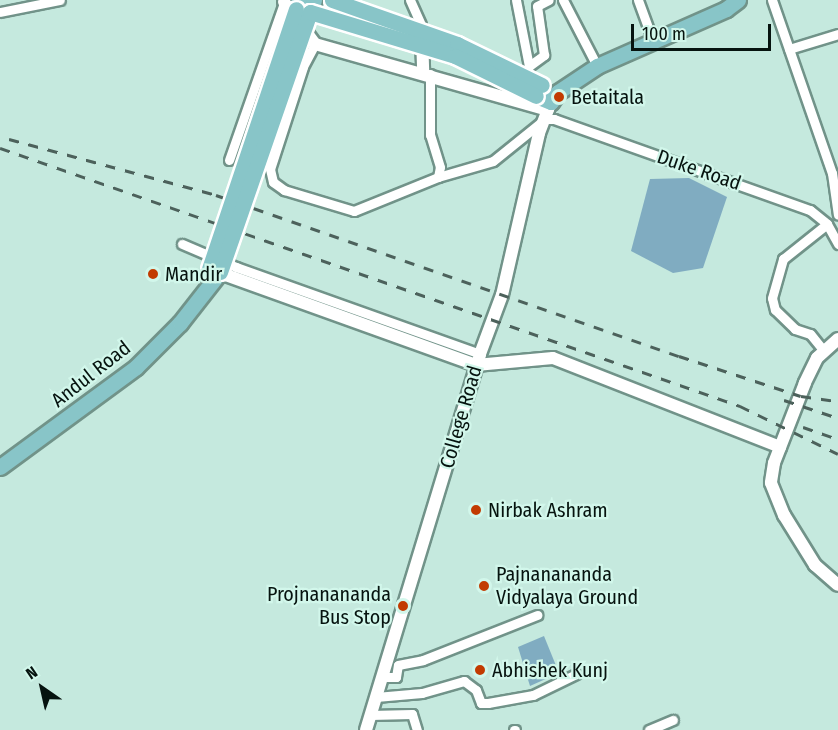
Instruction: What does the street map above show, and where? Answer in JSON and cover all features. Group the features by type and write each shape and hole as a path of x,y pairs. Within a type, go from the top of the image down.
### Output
{"main road":[{"path":"332,0 350,2 457,44 539,90 550,106 597,66 738,0"},
{"path":"298,4 455,56 539,90"},
{"name":"Andul Road","path":"0,467 136,367 196,302 214,270 298,4"}],"street":[{"path":"0,12 30,2 60,0"},
{"path":"410,0 422,25 430,135 440,167 438,177"},
{"path":"516,0 529,66"},
{"path":"513,101 529,66 544,56 537,6 549,0"},
{"path":"563,0 597,66"},
{"path":"638,0 653,41"},
{"path":"772,0 832,173 838,215"},
{"path":"350,2 422,25"},
{"path":"298,4 315,45"},
{"path":"229,160 298,4"},
{"path":"789,48 838,34"},
{"path":"315,45 426,73 513,101 550,106"},
{"path":"315,45 303,66 270,169 273,182 284,190 354,211 438,177 493,161 550,106"},
{"name":"Duke Road","path":"550,106 810,210 827,224 838,244"},
{"name":"College Road","path":"366,730 478,359 501,295 550,106"},
{"path":"824,351 810,334 795,329 775,310 772,298 783,259 827,224"},
{"path":"183,244 236,267 478,359"},
{"path":"214,270 376,328 478,359 553,358 782,442"},
{"path":"838,339 824,351 804,383 782,442 771,483 784,515 815,566 838,585"},
{"path":"382,677 396,676 398,664 423,660 537,615"},
{"path":"376,697 422,693 464,681 476,690 481,703 488,703 532,695 576,674"},
{"path":"370,715 412,714 417,730"},
{"path":"649,730 673,720"}],"water":[{"path":"689,178 727,197 703,268 673,273 631,251 650,179"},
{"path":"544,636 559,673 530,686 518,647"}],"railway":[{"path":"9,139 216,195 679,356 801,396 838,401"},
{"path":"0,148 740,406 838,454"},
{"path":"784,400 838,418"},
{"path":"803,427 838,439"}],"place":[{"name":"Betaitala","path":"559,97"},
{"name":"Mandir","path":"153,274"},
{"name":"Nirbak Ashram","path":"476,510"},
{"name":"Pajnanananda Vidyalaya Ground","path":"484,586"},
{"name":"Projnanananda Bus Stop","path":"403,606"},
{"name":"Abhishek Kunj","path":"480,670"}]}
